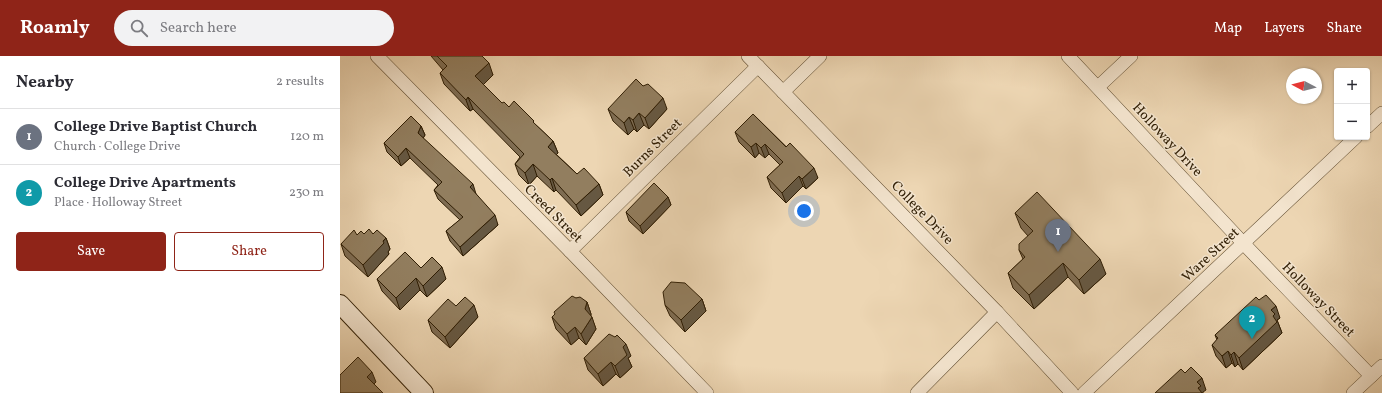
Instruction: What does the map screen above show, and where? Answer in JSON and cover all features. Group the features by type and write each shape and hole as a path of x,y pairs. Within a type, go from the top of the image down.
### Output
{"main road":[{"path":"340,304 424,393"}],"street":[{"name":"Creed Street","path":"377,56 570,251 707,393"},
{"name":"College Drive","path":"748,56 997,312 1072,393"},
{"path":"783,92 820,56"},
{"name":"Holloway Drive","path":"1068,56 1244,244"},
{"path":"1098,87 1131,56"},
{"name":"Burns Street","path":"570,251 758,66"},
{"path":"1370,124 1382,113"},
{"name":"Ware Street","path":"1084,393 1353,140"},
{"name":"Holloway Street","path":"1244,244 1370,376"},
{"path":"917,393 997,312"},
{"path":"1353,393 1382,366"}],"building":[{"path":"437,56 482,56 489,63 475,76 502,103 504,102 509,107 514,101 553,141 548,147 577,174 584,168 599,184 576,205 552,178 550,180 533,164 525,173 515,164 524,154 468,97 466,100 440,73 447,66"},
{"path":"636,79 643,86 648,84 663,98 645,118 639,113 633,120 629,117 624,123 608,109"},
{"path":"753,114 786,147 790,143 814,168 802,179 799,176 782,193 767,177 783,162 765,144 761,148 756,143 751,147 735,132"},
{"path":"411,116 421,126 418,133 473,184 470,187 495,215 460,247 446,231 463,217 434,190 442,182 406,148 398,157 384,143"},
{"path":"654,183 668,197 640,226 626,212"},
{"path":"1037,192 1100,259 1079,280 1063,263 1029,295 1008,273 1025,257 1019,250 1019,244 1033,231 1015,213"},
{"path":"369,229 373,234 377,230 386,238 383,241 384,243 363,265 341,244 354,230 357,235 361,231 364,234"},
{"path":"405,252 421,268 432,257 442,267 423,286 416,278 396,298 377,279"},
{"path":"671,282 685,283 702,299 681,320 665,305 663,292"},
{"path":"1266,295 1276,306 1271,310 1275,314 1273,316 1277,322 1239,358 1234,352 1231,355 1228,351 1222,356 1212,345 1218,338 1215,335 1256,297 1259,300"},
{"path":"572,296 576,298 580,297 587,302 585,309 592,317 581,334 575,327 567,334 552,317 555,314 554,312"},
{"path":"465,297 474,305 445,337 428,320 448,299 456,306"},
{"path":"609,334 615,337 617,335 626,344 623,347 627,355 615,366 611,362 598,374 584,358"},
{"path":"358,357 372,372 367,377 383,393 340,393 340,375"},
{"path":"1191,367 1202,378 1197,382 1201,386 1198,388 1202,393 1155,393 1181,369 1185,373"}],"place":[{"name":"College Drive Baptist Church","path":"1058,252"},
{"name":"College Drive Apartments","path":"1252,339"}]}
